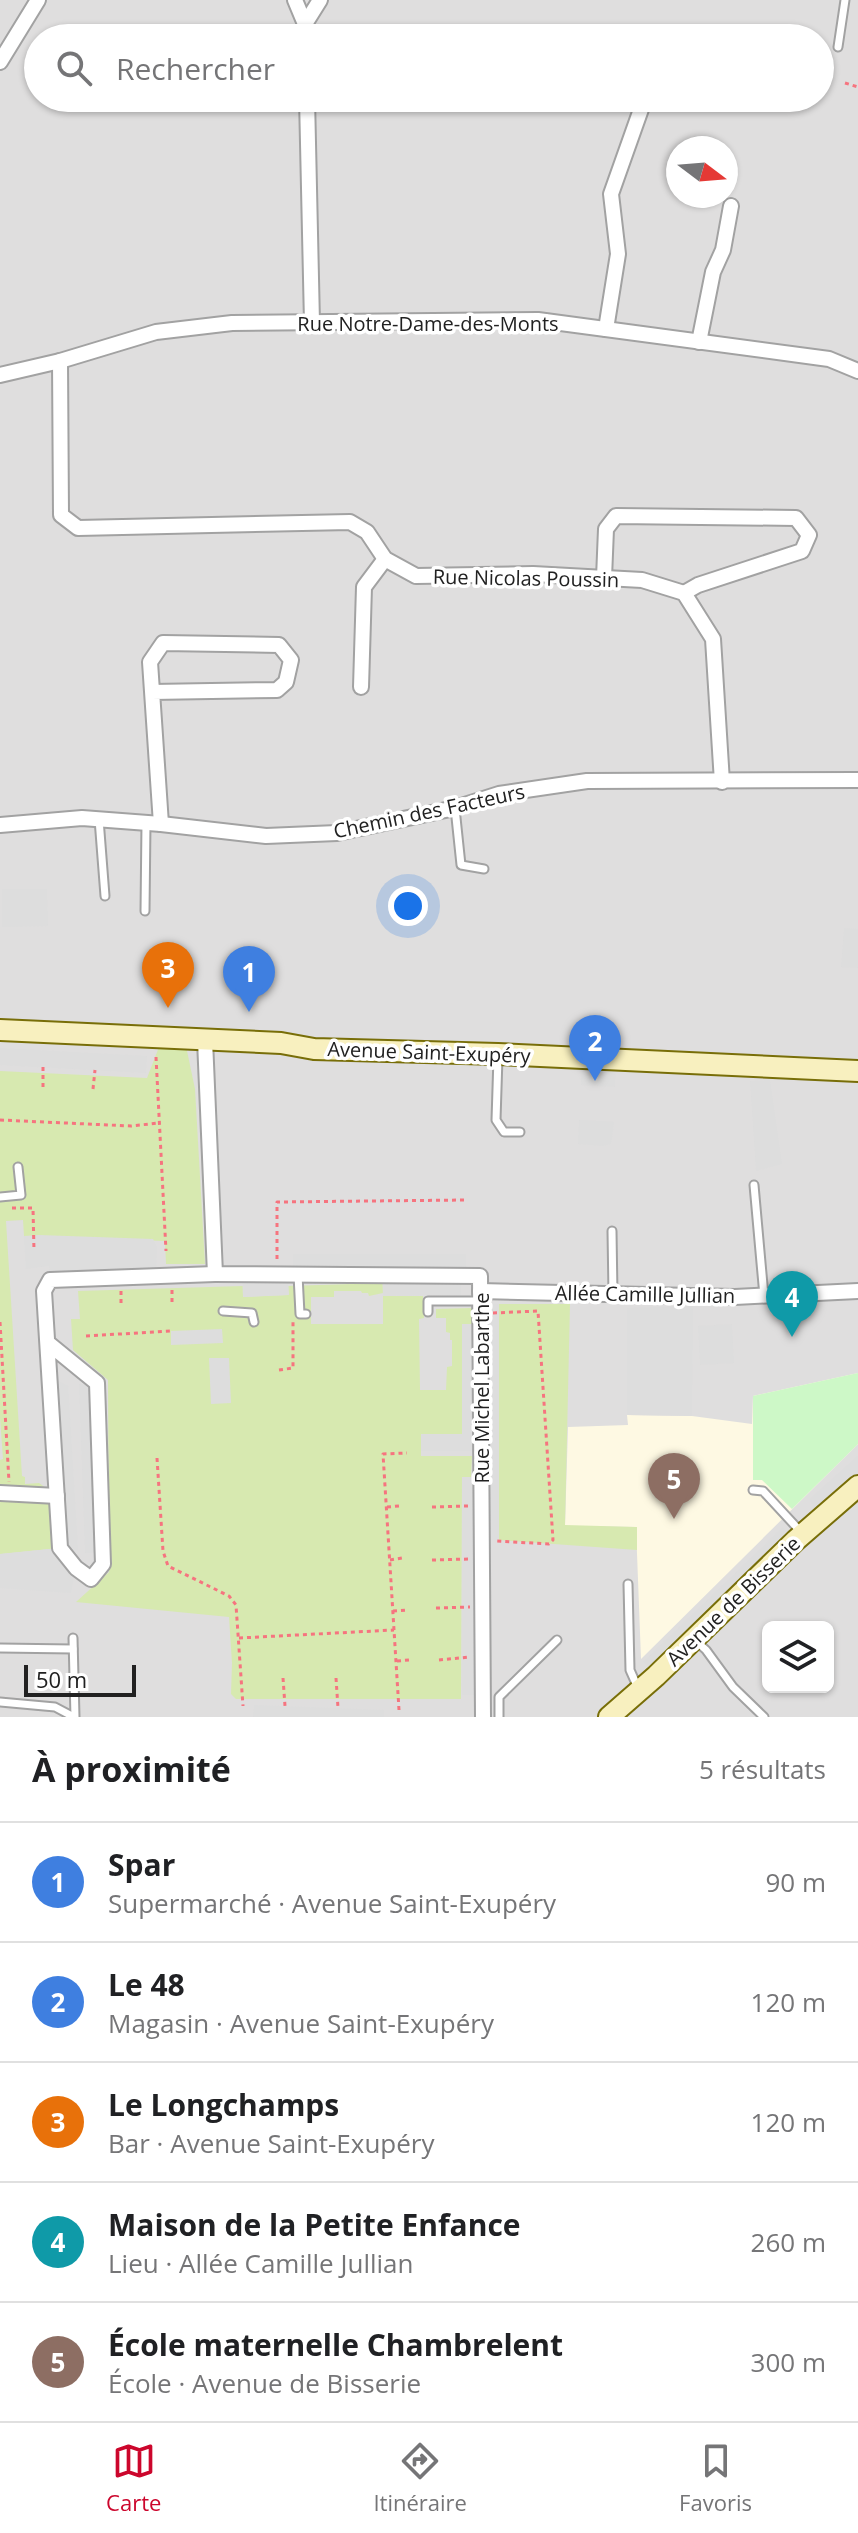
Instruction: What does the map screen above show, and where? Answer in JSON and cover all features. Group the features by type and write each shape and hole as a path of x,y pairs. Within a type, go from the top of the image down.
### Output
{"main road":[{"name":"Avenue Saint-Exupéry","path":"0,1030 281,1043 314,1049 498,1054 858,1071"},
{"name":"Avenue de Bisserie","path":"625,1705 803,1534 858,1486"}],"street":[{"path":"0,62 38,0"},
{"path":"295,0 303,24"},
{"path":"308,24 320,0"},
{"path":"307,112 312,323"},
{"path":"606,329 618,254 611,194 640,112"},
{"path":"699,342 713,272 723,250 731,208"},
{"name":"Rue Notre-Dame-des-Monts","path":"0,375 60,361 156,332 183,328 232,323 538,320 829,359 858,371"},
{"name":"Rue Nicolas Poussin","path":"60,361 61,515 78,528 350,522 367,532 385,559 416,576 533,574 642,580 684,593"},
{"path":"604,578 606,529 616,516 796,518 809,535 802,551 698,585 684,593 713,639 722,782"},
{"path":"361,687 364,587 385,559"},
{"path":"152,692 277,690 286,682 291,660 279,645 163,643 150,662 154,823"},
{"name":"Chemin des Facteurs","path":"0,825 82,818 266,836 337,833 455,808 499,794 587,781 858,780"},
{"path":"205,1040 215,1274"},
{"name":"Rue Michel Labarthe","path":"48,1343 97,1383 103,1564 91,1579 76,1568 60,1548 44,1291 50,1280 277,1273 480,1276 483,1717"},
{"name":"Allée Camille Jullian","path":"481,1301 613,1294 764,1296 858,1291"},
{"path":"5,1493 57,1496"}],"lane":[{"path":"838,47 845,0"},
{"path":"455,808 461,865 484,869"},
{"path":"99,819 105,896"},
{"path":"145,911 154,823"},
{"path":"498,1054 496,1120 504,1132 520,1132"},
{"path":"0,1197 21,1195 18,1167"},
{"path":"754,1185 764,1296"},
{"path":"612,1231 613,1294"},
{"path":"298,1275 300,1314 306,1314"},
{"path":"428,1312 428,1301 481,1301"},
{"path":"223,1311 252,1313 254,1322"},
{"path":"753,1490 763,1491 803,1534"},
{"path":"625,1705 630,1670 628,1584"},
{"path":"0,1702 55,1707 74,1717 73,1638"},
{"path":"694,1639 733,1687 764,1717"},
{"path":"499,1717 499,1697 557,1640"},
{"path":"0,1648 73,1649"}],"path":[{"path":"845,83 858,87"},
{"path":"156,1057 166,1251"},
{"path":"43,1067 43,1087"},
{"path":"93,1089 95,1070"},
{"path":"0,1120 131,1126 159,1123"},
{"path":"277,1273 277,1202 464,1200"},
{"path":"11,1208 33,1208 34,1251"},
{"path":"481,1301 538,1311 553,1540 549,1544 481,1540"},
{"path":"0,1322 5,1493"},
{"path":"279,1370 293,1368 293,1322"},
{"path":"86,1336 171,1331"},
{"path":"399,1710 383,1454 407,1453"},
{"path":"157,1458 163,1551 168,1566 229,1596 236,1605 243,1706"},
{"path":"432,1507 481,1505"},
{"path":"386,1507 399,1506"},
{"path":"389,1560 402,1558"},
{"path":"432,1560 481,1559"},
{"path":"436,1608 482,1607"},
{"path":"393,1611 407,1610"},
{"path":"239,1638 394,1630"},
{"path":"439,1660 482,1657"},
{"path":"396,1661 409,1660"},
{"path":"283,1678 285,1706"},
{"path":"336,1678 338,1708"}],"shaded area":[{"path":"0,0 858,0 858,1717 0,1717"},
{"path":"2,889 47,889 48,926 2,927"},
{"path":"844,928 858,929 858,968 841,967"},
{"path":"0,1048 147,1056 146,1073 0,1065"},
{"path":"582,1058 616,1060 615,1087 581,1085"},
{"path":"770,1080 782,1164 756,1171 750,1081"},
{"path":"579,1120 614,1122 611,1144 578,1144"},
{"path":"24,1236 153,1239 157,1247 156,1276 50,1280 49,1266 26,1269"},
{"path":"293,1254 466,1254 466,1274 461,1275 461,1295 383,1296 382,1275 293,1275"},
{"path":"288,1273 289,1295 243,1297 242,1275"},
{"path":"481,1304 499,1304 499,1540 482,1540 482,1695 462,1695 462,1477 481,1477 481,1451 421,1451 421,1434 462,1434 462,1324 481,1324"},
{"path":"693,1306 692,1416 627,1415 627,1308"},
{"path":"732,1324 734,1363 700,1365 698,1326"},
{"path":"222,1329 223,1343 171,1345 171,1331"},
{"path":"209,1358 229,1358 231,1403 211,1404"},
{"path":"858,1373 858,1444 641,1659 636,1527 565,1526 568,1427 628,1425 627,1415 692,1416 752,1424 753,1396"},
{"path":"50,1376 68,1386 78,1551 61,1548 76,1568 71,1593 0,1588 0,1554 59,1548"},
{"path":"97,1383 103,1552 85,1553 79,1384"},
{"path":"858,1456 858,1486 820,1521 810,1499"},
{"path":"783,1527 796,1540 656,1676 643,1662"},
{"path":"254,1705 384,1710 384,1717 253,1717"}],"green space":[{"path":"186,1046 195,1089 205,1264 166,1264 165,1241 24,1236 23,1220 6,1221 22,1476 25,1477 25,1484 39,1483 57,1496 60,1548 0,1554 0,1460 3,1459 0,1417 0,1071 147,1078 159,1047"},
{"path":"383,1283 383,1293 369,1296 361,1291 334,1291 334,1297 311,1297 311,1324 383,1324 383,1296 423,1296 424,1318 419,1319 420,1390 446,1390 447,1367 452,1366 452,1340 450,1333 446,1332 446,1318 436,1318 436,1309 473,1308 473,1324 462,1324 462,1434 421,1435 421,1456 472,1456 471,1477 462,1477 461,1699 236,1699 231,1694 229,1617 76,1602 109,1572 108,1380 73,1350 71,1319 80,1319 78,1291 243,1286 244,1297 288,1295 288,1286"},
{"path":"499,1304 570,1304 565,1525 637,1527 637,1550 499,1540"},
{"path":"858,1373 858,1444 792,1509 762,1480 753,1480 753,1396"}],"place":[{"name":"Le Longchamps","path":"168,1008"},
{"name":"Spar","path":"249,1012"},
{"name":"Le 48","path":"595,1081"},
{"name":"Maison de la Petite Enfance","path":"792,1337"},
{"name":"École maternelle Chambrelent","path":"674,1519"}]}
